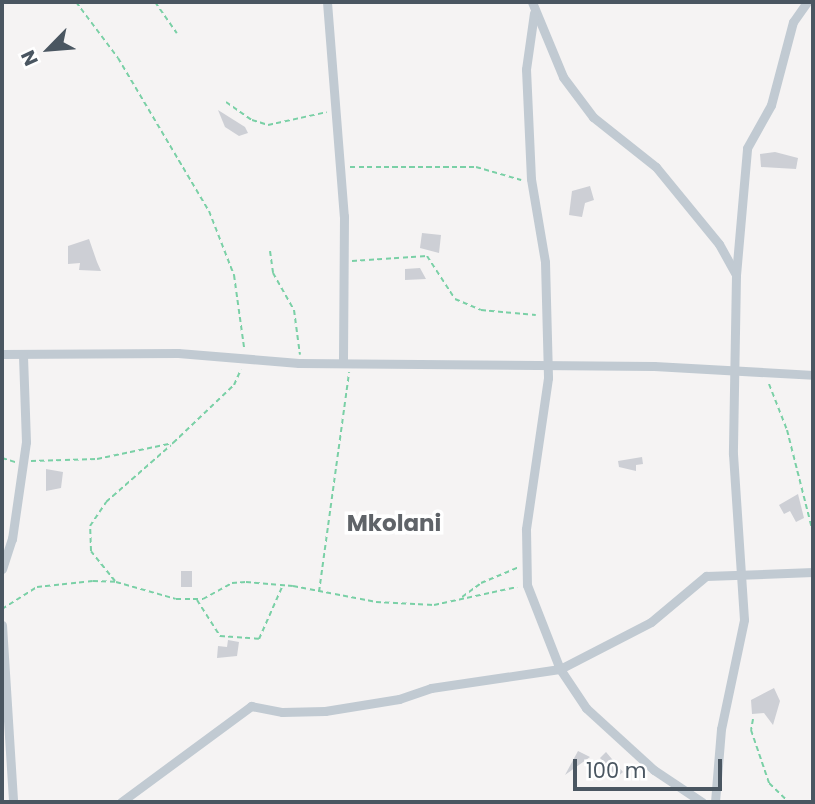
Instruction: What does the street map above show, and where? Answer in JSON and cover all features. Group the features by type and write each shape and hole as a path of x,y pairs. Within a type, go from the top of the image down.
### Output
{"street":[{"path":"327,2 334,110 341,167 346,361"},
{"path":"532,2 563,78 593,117 656,167 719,244 736,275"},
{"path":"715,802 721,729 744,620 733,371 736,275 747,148 771,105 793,22 807,2"},
{"path":"534,12 526,69 533,189 545,262 548,366 525,564 527,585 560,669 598,721 653,770 702,802"},
{"path":"2,354 178,353 299,363 346,361 764,371 813,375"},
{"path":"2,569 12,539 23,461 23,355"},
{"path":"121,802 251,706 282,712 325,710 398,699 431,688 560,669 651,622 706,576 813,572"},
{"path":"2,625 13,802"}],"path":[{"path":"76,2 118,58 209,211 234,275 243,359 234,385 106,502 90,526 91,551 116,582"},
{"path":"155,2 177,33"},
{"path":"226,102 268,125 334,110"},
{"path":"341,167 476,167 513,175 533,189"},
{"path":"270,251 272,273 294,310 302,349 299,363"},
{"path":"344,262 427,256 447,293 463,303 481,310 546,315"},
{"path":"319,594 346,361"},
{"path":"764,371 787,429 813,533"},
{"path":"2,458 53,464 97,459 173,443"},
{"path":"462,598 481,583 525,564"},
{"path":"2,609 45,584 116,582 176,599 196,599 239,582 422,605 527,585"},
{"path":"196,599 220,636 256,640 266,632 282,586"},
{"path":"753,719 751,730 769,783 789,802"}],"building":[{"path":"218,110 245,127 248,133 239,136 225,127"},
{"path":"775,152 798,158 796,169 761,167 760,154"},
{"path":"590,186 594,200 585,203 582,217 569,215 572,191"},
{"path":"422,233 441,235 439,253 420,248"},
{"path":"89,239 101,271 79,270 80,263 68,264 68,246"},
{"path":"420,268 426,279 405,280 405,269"},
{"path":"642,457 643,464 636,465 636,471 619,467 618,461"},
{"path":"46,469 63,472 61,488 46,491"},
{"path":"798,494 804,518 796,522 790,511 784,514 779,505"},
{"path":"181,571 192,571 192,587 181,587"},
{"path":"228,640 239,642 237,656 217,658 218,646 227,647"},
{"path":"774,688 780,701 773,725 764,713 752,714 751,700"},
{"path":"578,751 590,757 565,775"},
{"path":"606,752 623,772 617,777 600,758"}],"district":[{"name":"Mkolani","path":"394,523"}]}
